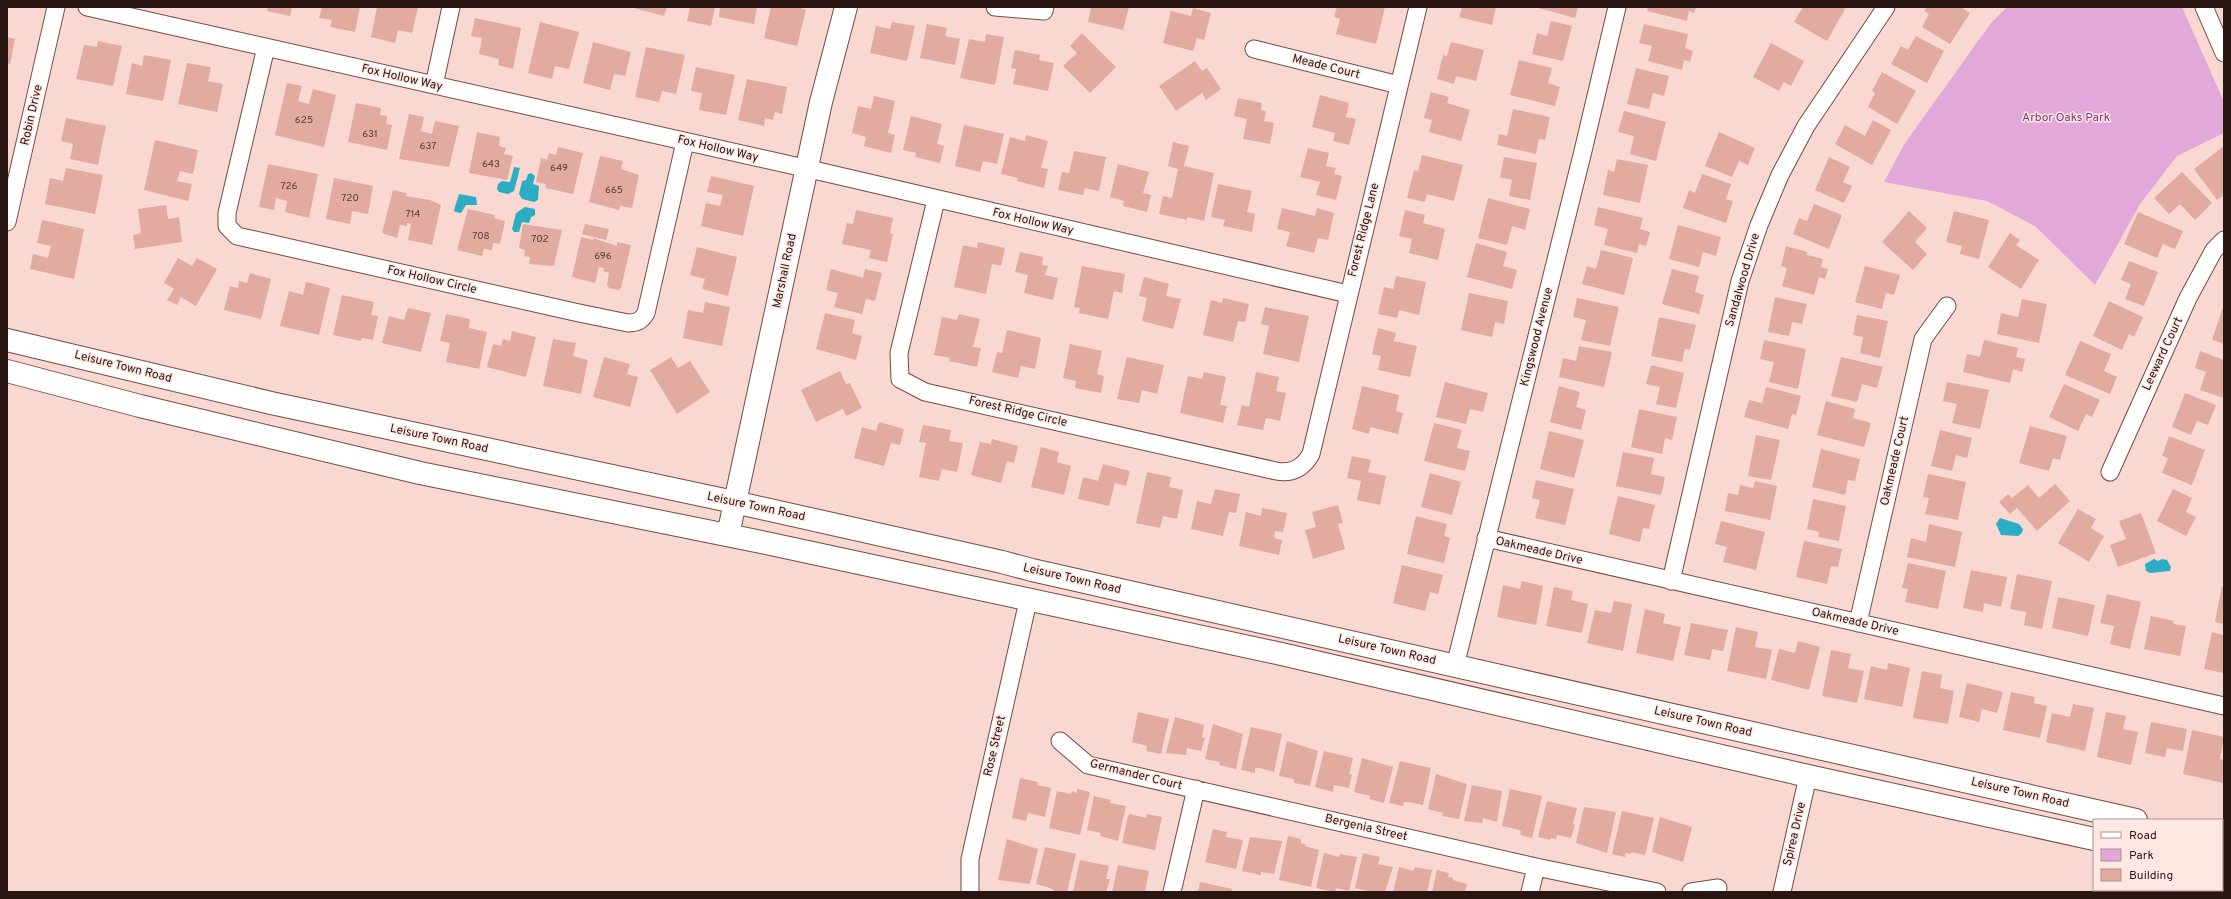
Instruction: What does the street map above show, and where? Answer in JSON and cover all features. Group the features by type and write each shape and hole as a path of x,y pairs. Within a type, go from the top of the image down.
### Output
{"main road":[{"name":"Marshall Road","path":"728,535 821,102 846,7"},
{"name":"Leisure Town Road","path":"7,340 271,403 734,502 2132,819"},
{"path":"7,371 140,406 420,473 728,535 1028,601 1277,653 1808,776 2093,839"},
{"path":"1277,653 1414,674 1434,673 1455,666"},
{"path":"1808,776 1816,768 1831,766 2016,792"}],"street":[{"name":"Robin Drive","path":"7,222 11,186 56,7"},
{"name":"Fox Hollow Way","path":"87,7 807,169 1348,294"},
{"path":"434,85 451,7"},
{"path":"995,7 1044,11 1045,7"},
{"name":"Forest Ridge Lane","path":"1311,454 1348,294 1418,7"},
{"name":"Kingswood Avenue","path":"1455,666 1583,151 1616,7"},
{"name":"Sandalwood Drive","path":"1671,581 1740,281 1759,225 1780,175 1806,126 1886,7"},
{"path":"2204,7 2224,53"},
{"name":"Fox Hollow Circle","path":"266,47 227,213 227,226 237,236 587,315 628,323 636,323 642,320 646,313 685,142"},
{"name":"Meade Court","path":"1254,49 1399,85"},
{"name":"Forest Ridge Circle","path":"936,200 899,352 900,379 924,392 1286,473 1306,463 1311,454"},
{"name":"Leeward Court","path":"2110,472 2188,298 2214,250 2224,240"},
{"name":"Oakmeade Court","path":"1858,623 1923,340 1947,306"},
{"name":"Oakmeade Drive","path":"1486,538 2224,706"},
{"name":"Rose Street","path":"970,892 970,859 1028,601"},
{"name":"Germander Court","path":"1060,741 1088,765 1196,789"},
{"name":"Spirea Drive","path":"1782,892 1808,776"},
{"path":"1172,892 1196,789"},
{"name":"Bergenia Street","path":"1196,789 1536,867 1657,892"},
{"path":"1530,892 1536,867"},
{"path":"1691,892 1718,888"}],"green space":[{"name":"Arbor Oaks Park","path":"2007,7 2182,7 2224,102 2224,133 2177,156 2140,204 2095,285 2035,226 1987,201 1884,182 1905,143 1991,23"}],"water":[{"path":"514,167 520,168 514,191 508,194 499,192 497,189 498,184 502,181 510,182"},
{"path":"531,173 535,176 533,184 539,186 538,200 534,202 522,199 519,194 522,181 526,180 528,174"},
{"path":"459,194 476,197 477,205 466,205 461,213 455,212 454,210"},
{"path":"525,207 535,209 535,215 531,217 529,223 522,222 519,232 514,232 512,229 516,213"},
{"path":"2000,518 2019,524 2023,529 2022,533 2018,536 2001,535 1996,524"},
{"path":"2154,559 2158,561 2162,559 2167,560 2171,567 2170,571 2150,573 2146,571 2145,564"}],"building":[{"path":"268,7 292,7 290,16 267,11"},
{"path":"322,7 360,7 355,32 330,27 332,20 319,18"},
{"path":"377,7 418,7 412,33 398,30 395,43 371,37"},
{"path":"630,7 667,7 664,16"},
{"path":"690,7 715,7 711,26 687,21"},
{"path":"720,7 757,7 754,24 719,17"},
{"path":"771,7 798,7 806,10 797,46 764,38"},
{"path":"1091,7 1129,7 1123,30 1088,22"},
{"path":"1337,7 1385,7 1376,44 1336,34 1340,19 1334,17"},
{"path":"1462,7 1496,7 1492,25 1459,17"},
{"path":"1535,7 1578,7 1575,18"},
{"path":"1648,7 1696,7 1694,13 1689,11 1687,21 1647,11"},
{"path":"1803,7 1842,7 1845,9 1827,41 1794,22"},
{"path":"1927,7 1961,7 1970,13 1950,44 1922,27 1929,14 1924,11"},
{"path":"1193,8 1211,13 1204,40 1197,38 1193,51 1163,43 1171,11 1191,16"},
{"path":"475,18 521,28 513,69 498,65 499,59 479,54 482,38 471,36"},
{"path":"1551,21 1572,26 1563,61 1532,54 1537,33 1547,36"},
{"path":"540,22 579,32 569,69 555,66 552,79 528,73"},
{"path":"892,22 915,26 907,61 870,53 876,26 890,29"},
{"path":"927,24 947,28 945,36 960,39 955,65 920,58"},
{"path":"1644,24 1688,34 1685,48 1693,51 1690,62 1684,60 1682,70 1648,61 1652,46 1639,43"},
{"path":"1082,33 1116,67 1090,93 1063,66 1077,53 1070,46"},
{"path":"986,34 1004,37 995,85 960,78 969,39 985,42"},
{"path":"1916,36 1944,51 1927,83 1891,64 1901,46 1908,50"},
{"path":"7,37 15,39 10,64 7,63"},
{"path":"98,41 122,46 113,86 76,79 84,45 97,47"},
{"path":"593,42 631,52 625,76 614,74 610,90 583,83"},
{"path":"1451,42 1484,50 1476,81 1456,76 1454,84 1437,79 1443,55 1447,56"},
{"path":"1771,43 1804,61 1791,86 1784,82 1779,91 1753,77"},
{"path":"646,47 685,55 676,94 662,91 659,102 635,97"},
{"path":"1015,50 1040,55 1039,60 1054,63 1048,91 1013,84 1016,69 1011,68"},
{"path":"144,55 171,60 163,101 126,94 132,63 142,66"},
{"path":"1519,60 1552,68 1548,83 1560,87 1555,106 1510,95"},
{"path":"1195,61 1202,71 1207,68 1221,89 1206,100 1202,93 1176,111 1159,86"},
{"path":"187,63 211,67 208,81 223,84 217,112 178,104"},
{"path":"696,67 735,75 726,115 699,110 702,93 691,91"},
{"path":"1636,68 1669,76 1664,96 1653,93 1649,109 1627,104"},
{"path":"1882,72 1916,91 1897,124 1868,107 1875,93 1872,91"},
{"path":"747,79 787,87 782,114 775,112 773,120 765,118 764,126 738,120"},
{"path":"287,83 302,86 298,101 309,104 313,89 336,95 324,147 275,135"},
{"path":"1431,92 1449,97 1447,103 1470,110 1461,141 1429,132 1432,120 1424,118"},
{"path":"1320,95 1349,103 1346,117 1356,119 1349,145 1333,141 1335,133 1312,127"},
{"path":"874,96 895,101 888,133 895,135 891,153 864,146 866,137 852,133 858,106 871,109"},
{"path":"1238,98 1262,103 1261,110 1266,111 1264,121 1274,123 1270,144 1243,139 1247,119 1234,116"},
{"path":"356,103 381,108 380,115 387,116 386,124 392,125 387,150 348,142"},
{"path":"1513,109 1550,117 1545,140 1539,139 1536,154 1497,145 1499,134 1507,136"},
{"path":"1624,111 1666,122 1656,161 1630,154 1634,136 1618,132"},
{"path":"409,114 424,117 421,131 432,134 435,121 459,126 449,167 399,159"},
{"path":"911,116 942,124 937,144 944,146 940,163 915,157 916,153 903,150"},
{"path":"66,118 106,126 98,165 70,159 73,144 61,141"},
{"path":"1873,120 1891,130 1872,165 1835,144 1845,125 1865,136"},
{"path":"964,125 1004,134 997,164 983,161 980,172 955,166"},
{"path":"477,132 500,137 499,146 506,148 504,154 513,156 507,180 469,173"},
{"path":"1719,132 1755,148 1748,165 1739,161 1732,177 1705,166"},
{"path":"1026,135 1048,141 1041,168 1048,169 1044,188 1017,181 1018,178 1001,174 1010,137 1025,141"},
{"path":"155,140 198,150 193,174 180,171 177,181 192,184 188,201 144,190"},
{"path":"1173,142 1189,146 1184,166 1214,173 1204,221 1187,217 1187,220 1159,214 1163,196 1172,198 1178,169 1168,166"},
{"path":"2224,146 2224,195 2217,200 2194,169"},
{"path":"558,147 583,153 573,194 545,188 546,184 536,182 541,158 547,160 549,153 556,155"},
{"path":"1308,148 1329,153 1326,166 1336,168 1334,174 1342,176 1336,200 1316,195 1320,182 1300,177"},
{"path":"1074,151 1106,157 1099,191 1085,188 1083,195 1058,190 1062,172 1069,173"},
{"path":"1422,155 1463,165 1454,201 1427,194 1425,202 1407,198 1414,170 1418,171"},
{"path":"600,156 623,161 621,169 639,175 632,208 620,206 619,210 589,202"},
{"path":"1504,157 1537,163 1530,200 1509,196 1512,180 1500,177"},
{"path":"1829,157 1850,167 1843,182 1852,186 1844,203 1815,190"},
{"path":"1617,159 1648,165 1640,203 1603,195 1608,170 1614,172"},
{"path":"268,164 318,174 309,218 285,212 287,201 276,198 274,210 259,207"},
{"path":"1118,164 1149,172 1143,193 1151,195 1147,212 1123,206 1124,201 1110,197"},
{"path":"66,168 103,175 95,214 45,204 50,178 63,181"},
{"path":"2182,172 2212,203 2195,220 2180,204 2169,214 2154,198"},
{"path":"1702,174 1731,184 1726,199 1733,201 1726,223 1683,208 1689,190 1695,193"},
{"path":"711,176 754,186 743,236 701,226 706,203 720,206 723,195 707,192"},
{"path":"334,178 373,186 368,214 352,211 350,224 326,219"},
{"path":"1218,184 1252,191 1247,212 1255,214 1252,232 1223,226 1225,220 1211,217"},
{"path":"393,190 407,193 406,196 430,200 441,205 432,245 408,240 411,224 407,223 407,226 400,225 397,238 382,233"},
{"path":"1488,198 1530,209 1525,230 1512,226 1507,245 1478,238"},
{"path":"1814,204 1842,215 1829,249 1793,234 1799,218 1807,221"},
{"path":"166,205 168,219 179,217 182,242 135,249 133,235 141,233 138,209"},
{"path":"1598,207 1643,218 1640,229 1650,232 1646,246 1639,244 1637,253 1604,245 1608,229 1594,225"},
{"path":"1282,208 1315,216 1317,208 1334,213 1328,240 1318,238 1314,253 1286,246 1290,232 1277,229"},
{"path":"468,209 495,215 494,218 505,221 500,244 493,243 492,250 484,249 482,256 457,250"},
{"path":"856,210 893,218 890,233 893,234 887,262 869,258 871,250 842,244 847,223 853,224"},
{"path":"1405,210 1425,215 1423,223 1445,229 1438,260 1409,253 1412,239 1399,236"},
{"path":"1909,211 1927,228 1915,242 1927,254 1913,270 1882,242"},
{"path":"1954,211 1989,220 1979,259 1960,254 1962,246 1946,242"},
{"path":"2138,212 2183,231 2175,249 2163,244 2157,258 2124,244"},
{"path":"42,220 84,229 74,279 30,269 33,254 48,258 51,246 37,243"},
{"path":"523,224 562,230 554,266 529,264 530,257 524,256 525,250 519,248"},
{"path":"585,224 609,229 606,240 582,234"},
{"path":"1678,225 1721,237 1716,256 1703,252 1699,267 1669,259"},
{"path":"2010,233 2020,240 2016,245 2039,260 2021,289 1988,267"},
{"path":"581,237 593,240 593,238 617,246 617,242 631,245 621,288 618,290 609,288 607,285 609,273 603,271 604,268 599,267 595,283 572,277"},
{"path":"978,242 1005,248 1001,266 992,264 986,294 954,287 963,245 977,248"},
{"path":"1476,243 1507,252 1503,266 1517,270 1512,289 1467,277"},
{"path":"1786,246 1807,252 1807,255 1823,259 1821,267 1828,269 1825,279 1819,277 1814,295 1782,286 1787,268 1781,266"},
{"path":"697,247 737,257 728,296 702,289 705,279 690,275"},
{"path":"1601,250 1633,258 1624,295 1582,284 1587,266 1596,269"},
{"path":"1020,252 1043,257 1042,265 1048,266 1045,275 1058,278 1053,300 1024,293 1028,275 1015,272"},
{"path":"178,258 192,266 197,258 217,269 196,306 181,297 177,305 167,300 174,289 164,283"},
{"path":"2129,261 2158,272 2144,306 2125,299 2131,284 2121,280"},
{"path":"1082,266 1125,274 1122,293 1114,291 1108,319 1079,313 1080,308 1074,307"},
{"path":"1865,266 1900,275 1894,295 1886,293 1882,309 1855,302"},
{"path":"831,269 863,278 865,269 882,273 875,301 866,299 862,314 834,307 838,293 826,290"},
{"path":"1672,269 1699,276 1695,292 1704,295 1699,314 1662,304"},
{"path":"250,273 271,279 261,319 224,310 230,286 238,288 239,281 247,283"},
{"path":"1396,276 1426,282 1419,315 1399,310 1397,318 1378,314 1384,287 1393,289"},
{"path":"1144,277 1169,284 1166,296 1181,299 1173,329 1142,321 1147,298 1139,296"},
{"path":"306,282 330,288 319,335 280,326 289,291 303,295"},
{"path":"1469,293 1508,301 1504,324 1495,322 1492,337 1461,330"},
{"path":"342,295 374,302 371,315 378,316 373,340 362,338 361,341 333,335"},
{"path":"1775,297 1807,304 1802,324 1792,322 1789,336 1768,332"},
{"path":"1223,298 1249,304 1245,322 1238,321 1233,342 1203,335 1211,300 1222,303"},
{"path":"1577,298 1619,307 1610,346 1581,340 1586,320 1573,317"},
{"path":"2022,299 2047,304 2039,343 1997,334 2001,313 2018,317"},
{"path":"2109,301 2143,317 2134,337 2129,334 2122,350 2093,336"},
{"path":"705,302 730,307 722,346 683,338 688,310 703,313"},
{"path":"2224,304 2224,344 2212,340"},
{"path":"1265,307 1309,316 1299,362 1263,354 1269,326 1261,324"},
{"path":"408,308 431,313 421,352 382,343 389,316 404,320"},
{"path":"825,313 855,320 852,333 862,336 856,360 816,349"},
{"path":"446,314 470,319 469,328 487,332 479,369 446,362 450,343 440,341"},
{"path":"959,314 980,319 973,347 981,348 977,367 949,361 950,358 934,355 942,317 957,320"},
{"path":"1857,315 1888,321 1880,358 1860,353 1863,337 1853,335"},
{"path":"1659,317 1696,325 1690,350 1685,349 1682,362 1651,356"},
{"path":"1378,328 1396,333 1394,341 1417,346 1410,377 1378,370 1381,356 1372,354"},
{"path":"1007,330 1041,338 1035,369 1021,366 1018,378 992,372 997,352 1002,353"},
{"path":"512,331 536,337 526,377 487,367 493,344 501,346 503,339 510,341"},
{"path":"553,339 576,343 573,356 588,360 581,394 543,386"},
{"path":"1764,340 1806,349 1798,389 1769,382 1774,362 1760,359"},
{"path":"1984,340 2018,348 2016,357 2025,359 2022,372 2013,369 2010,383 1963,372 1967,354 1980,357"},
{"path":"2080,341 2111,354 2104,371 2117,377 2110,394 2065,375"},
{"path":"1070,344 1102,351 1097,374 1104,376 1101,393 1075,388 1076,381 1063,378"},
{"path":"1579,346 1612,352 1604,387 1559,377 1563,358 1576,361"},
{"path":"2200,351 2224,360 2224,398 2200,390 2206,372 2195,368"},
{"path":"604,357 630,364 627,374 638,377 630,407 593,397"},
{"path":"671,357 678,368 690,361 710,392 677,414 650,370"},
{"path":"1127,357 1164,365 1157,394 1142,390 1139,403 1117,399"},
{"path":"1841,357 1883,367 1877,388 1862,384 1857,402 1831,396"},
{"path":"1651,365 1684,373 1676,408 1656,404 1660,387 1646,384"},
{"path":"840,371 846,384 850,383 862,408 846,416 843,409 816,422 801,390"},
{"path":"1204,372 1226,377 1220,405 1227,406 1223,423 1180,413 1188,376 1202,379"},
{"path":"1256,372 1279,377 1276,391 1286,393 1280,421 1266,418 1263,430 1237,425 1242,405 1249,407"},
{"path":"1445,382 1488,393 1483,412 1470,409 1466,424 1436,417"},
{"path":"1947,382 1989,390 1980,429 1952,423 1957,404 1943,401"},
{"path":"2064,384 2100,400 2092,417 2086,414 2078,431 2049,417"},
{"path":"1362,386 1399,395 1396,411 1403,413 1398,434 1370,427 1369,434 1352,429"},
{"path":"1559,386 1580,392 1576,407 1586,410 1581,430 1550,422"},
{"path":"1766,387 1801,396 1796,415 1792,414 1788,429 1744,417 1749,400 1762,403"},
{"path":"2185,393 2216,405 2208,425 2197,421 2191,435 2172,427"},
{"path":"1826,401 1855,409 1853,418 1871,423 1864,447 1817,435"},
{"path":"1639,409 1677,417 1672,440 1665,438 1662,454 1631,447"},
{"path":"879,422 904,429 900,445 891,443 884,466 854,458 862,427 876,431"},
{"path":"1434,423 1462,430 1457,448 1470,451 1465,471 1424,461"},
{"path":"923,425 951,430 949,441 963,443 957,472 942,469 939,481 919,477 926,443 919,442"},
{"path":"2030,426 2067,436 2060,460 2053,458 2049,471 2019,463"},
{"path":"1940,430 1972,438 1967,458 1956,455 1952,471 1931,466"},
{"path":"1549,431 1584,440 1574,478 1540,469"},
{"path":"1756,435 1780,440 1771,480 1748,476"},
{"path":"2169,436 2205,450 2192,485 2162,473 2168,458 2162,456"},
{"path":"992,439 1018,446 1014,463 1007,461 1001,483 971,475 980,442 991,444"},
{"path":"1041,447 1059,452 1057,462 1071,466 1064,495 1031,487"},
{"path":"1821,449 1860,459 1855,481 1848,480 1845,495 1812,487"},
{"path":"1623,452 1654,458 1651,474 1665,477 1661,495 1616,486"},
{"path":"1352,456 1371,460 1368,472 1386,476 1380,505 1357,500 1361,481 1347,478"},
{"path":"1103,464 1130,471 1126,486 1115,483 1109,506 1078,499 1083,477 1098,481"},
{"path":"1147,472 1171,477 1169,487 1183,490 1177,519 1163,516 1160,528 1136,523"},
{"path":"1430,473 1461,482 1452,515 1421,507"},
{"path":"1928,474 1966,482 1958,520 1925,514 1929,498 1923,497"},
{"path":"1536,480 1574,489 1565,525 1535,518 1540,500 1532,498"},
{"path":"1755,481 1777,486 1770,520 1725,511 1728,493 1738,495 1740,485 1753,488"},
{"path":"2055,484 2070,501 2037,531 2017,508 2010,514 1999,502 2008,494 2012,498 2028,485 2039,498"},
{"path":"1215,489 1240,494 1236,513 1229,512 1223,536 1191,529 1197,501 1211,504"},
{"path":"2173,489 2192,498 2186,512 2196,517 2186,536 2157,521"},
{"path":"1618,496 1655,505 1649,529 1643,528 1640,542 1609,534"},
{"path":"1813,499 1846,506 1839,541 1818,537 1819,532 1807,529"},
{"path":"1338,505 1343,523 1338,524 1345,549 1313,559 1305,530 1316,527 1312,512"},
{"path":"1262,508 1287,513 1283,532 1275,531 1274,538 1282,540 1279,555 1239,546 1246,512 1261,516"},
{"path":"2078,509 2096,519 2091,528 2104,536 2089,562 2058,543"},
{"path":"2141,513 2156,553 2118,567 2110,545 2126,539 2119,521"},
{"path":"1416,516 1447,524 1444,536 1450,538 1444,563 1407,554"},
{"path":"1721,521 1765,532 1756,570 1723,562 1727,547 1715,544"},
{"path":"1929,524 1962,532 1955,567 1907,557 1911,538 1926,542"},
{"path":"1804,541 1842,549 1838,567 1831,566 1827,584 1796,577"},
{"path":"1908,563 1946,571 1938,609 1905,602 1908,589 1902,588"},
{"path":"1402,565 1443,575 1438,594 1430,592 1425,611 1393,603"},
{"path":"1971,570 2007,577 2001,607 1984,603 1983,612 1963,608"},
{"path":"2017,574 2052,581 2042,629 2024,625 2026,612 2010,609"},
{"path":"1522,581 1543,586 1536,625 1497,617 1503,585 1520,589"},
{"path":"2222,586 2224,586 2224,624 2215,622"},
{"path":"1554,587 1573,591 1571,600 1588,604 1582,633 1546,626"},
{"path":"2107,594 2141,602 2130,649 2110,644 2114,626 2100,623"},
{"path":"2058,597 2095,605 2088,636 2052,628"},
{"path":"1614,601 1632,604 1623,651 1587,643 1595,610 1611,613"},
{"path":"1645,609 1665,614 1663,623 1681,627 1673,661 1636,653"},
{"path":"2151,616 2174,621 2173,624 2186,626 2180,656 2144,649"},
{"path":"1691,623 1728,630 1723,651 1712,649 1710,660 1684,655"},
{"path":"1736,627 1758,632 1755,647 1772,650 1766,679 1727,671"},
{"path":"2212,632 2224,635 2224,673 2204,669"},
{"path":"1798,641 1820,647 1809,690 1771,680 1779,649 1795,653"},
{"path":"1831,650 1851,654 1848,668 1864,671 1857,703 1822,696"},
{"path":"1888,663 1910,668 1902,707 1864,699 1871,666 1887,670"},
{"path":"1922,671 1942,675 1940,688 1954,691 1948,724 1913,718"},
{"path":"1967,683 2003,692 1997,713 1982,709 1979,722 1959,717"},
{"path":"2011,692 2035,697 2034,703 2047,706 2040,738 2003,730"},
{"path":"2073,704 2094,708 2085,751 2046,742 2052,713 2070,717"},
{"path":"1138,712 1169,719 1161,754 1146,751 1147,746 1132,742"},
{"path":"2106,712 2126,716 2123,729 2138,732 2131,765 2097,757"},
{"path":"1175,717 1204,725 1202,737 1205,738 1201,751 1187,748 1186,755 1166,753"},
{"path":"2151,722 2187,729 2183,751 2167,748 2165,757 2145,753"},
{"path":"1213,724 1243,734 1236,769 1219,765 1220,762 1205,759"},
{"path":"1251,727 1282,734 1274,772 1260,768 1255,768 1255,773 1241,770"},
{"path":"2192,730 2224,737 2220,759 2224,760 2223,783 2183,774"},
{"path":"1287,741 1318,751 1310,786 1294,783 1294,779 1279,776"},
{"path":"1324,751 1353,758 1349,774 1352,774 1349,788 1334,785 1333,792 1315,787"},
{"path":"1362,758 1393,767 1384,803 1369,799 1370,796 1354,792"},
{"path":"1400,761 1431,768 1423,805 1404,802 1403,806 1389,803"},
{"path":"1436,774 1467,784 1459,819 1442,816 1443,813 1428,809"},
{"path":"1020,778 1038,782 1037,785 1051,788 1045,817 1028,813 1026,821 1012,818"},
{"path":"1472,785 1502,791 1497,822 1483,818 1482,823 1464,821"},
{"path":"1077,789 1090,792 1080,835 1049,828 1057,791 1071,794 1072,791 1077,793"},
{"path":"1510,789 1542,796 1532,838 1520,835 1521,831 1516,829 1502,826"},
{"path":"1094,796 1111,800 1110,803 1126,806 1118,841 1100,836 1101,833 1087,830"},
{"path":"1547,801 1577,808 1573,824 1575,825 1571,838 1557,835 1556,839 1551,838 1550,840 1538,837"},
{"path":"1584,807 1616,812 1607,853 1576,843"},
{"path":"1622,811 1654,818 1645,855 1631,852 1631,854 1626,853 1625,857 1612,854"},
{"path":"1130,814 1146,818 1147,814 1162,817 1155,850 1122,843 1128,816"},
{"path":"1660,817 1692,827 1683,862 1652,852"},
{"path":"1213,829 1227,832 1226,837 1243,840 1236,869 1205,862"},
{"path":"1288,836 1301,839 1301,843 1305,844 1305,846 1319,850 1311,887 1279,880"},
{"path":"1250,837 1282,841 1274,874 1261,872 1261,875 1242,871"},
{"path":"1007,839 1038,849 1030,884 998,880"},
{"path":"1045,847 1076,854 1067,892 1054,892 1054,890 1050,888 1036,884"},
{"path":"1324,853 1339,857 1340,854 1357,857 1349,891 1336,888 1335,892 1316,888"},
{"path":"1363,853 1380,857 1378,864 1393,867 1385,892 1371,892 1355,888"},
{"path":"1080,860 1109,866 1106,879 1110,879 1106,892 1073,892"},
{"path":"1118,865 1149,871 1145,892 1112,892"},
{"path":"1399,867 1413,871 1415,867 1432,870 1427,892 1393,892"},
{"path":"1437,870 1449,873 1448,877 1467,884 1465,892 1432,892"},
{"path":"1200,882 1232,889 1231,892 1198,892"}]}
